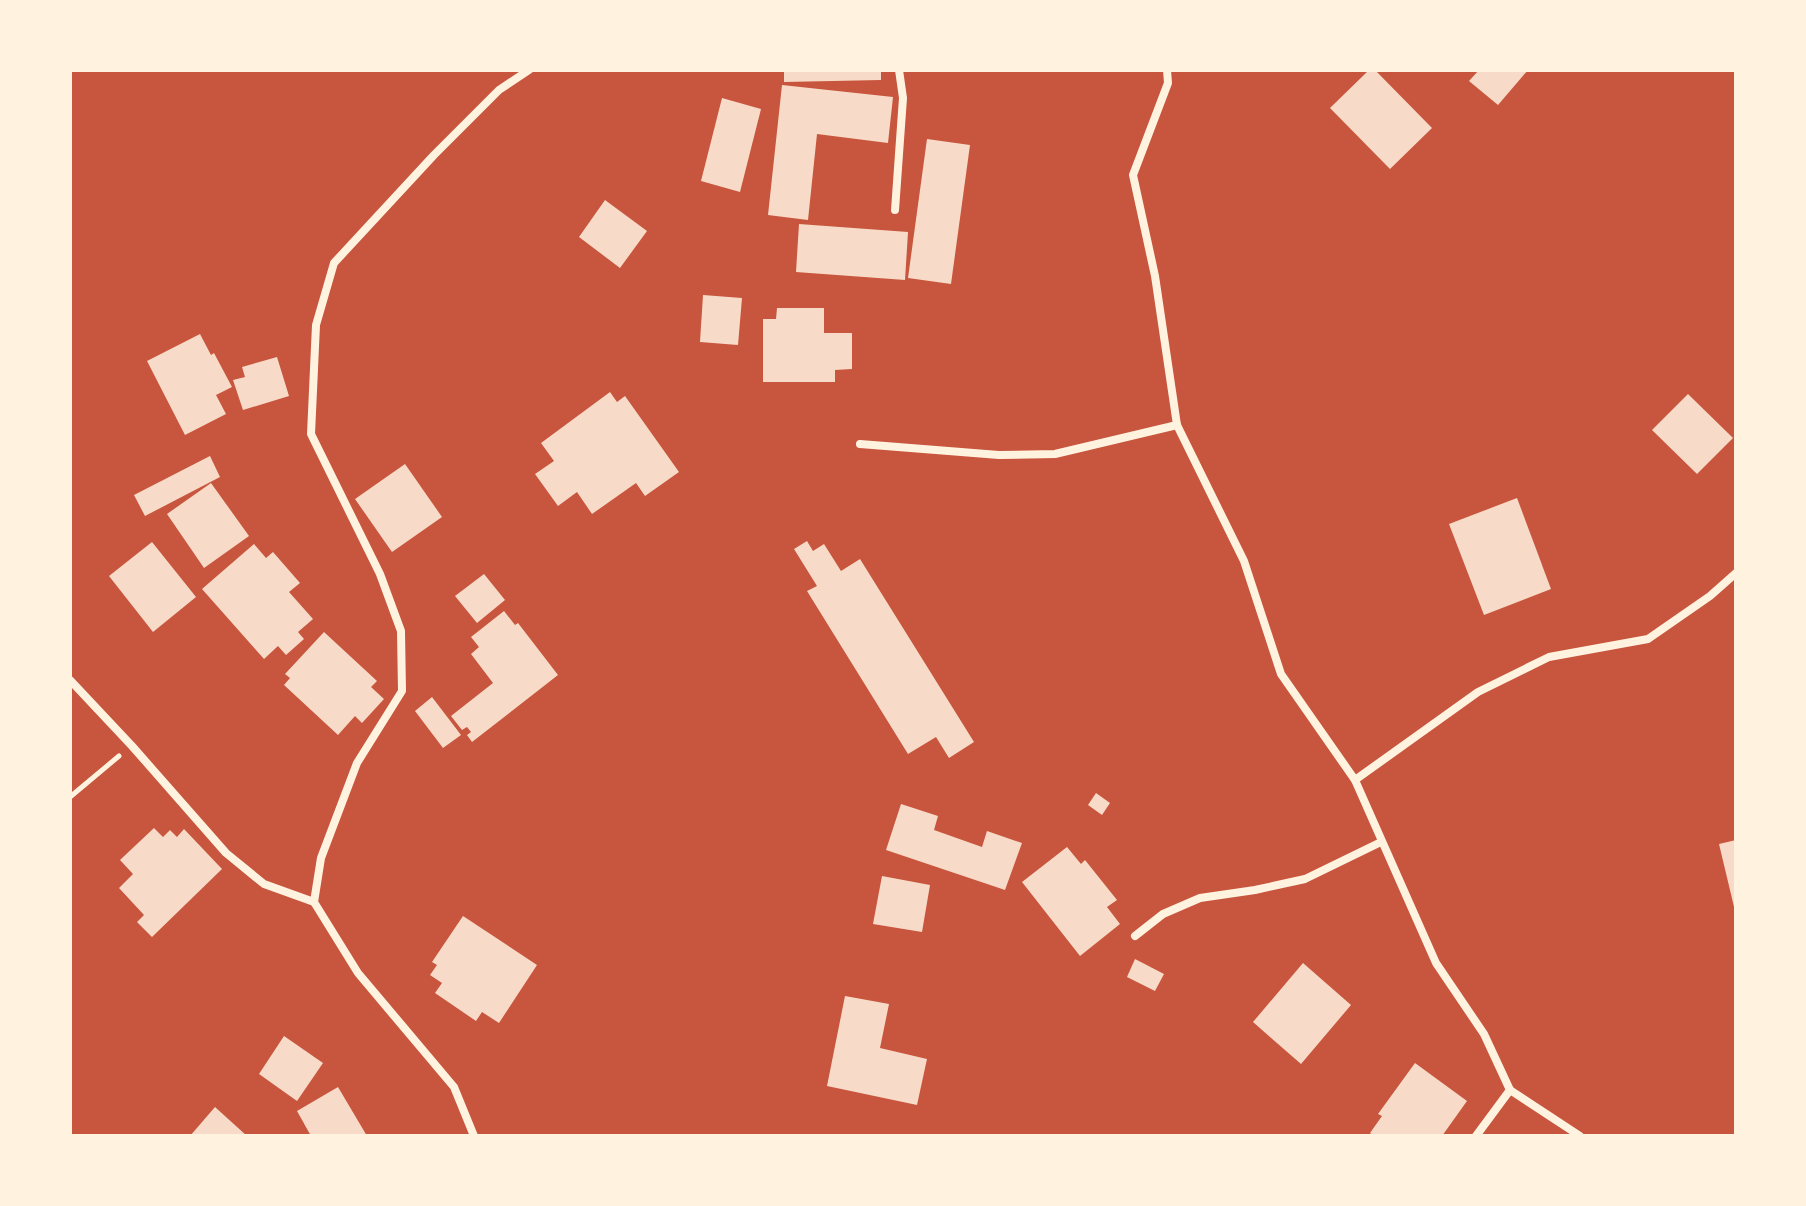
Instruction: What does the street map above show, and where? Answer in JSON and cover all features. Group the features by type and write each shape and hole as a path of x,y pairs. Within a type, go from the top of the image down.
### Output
{"street":[{"path":"314,902 321,858 357,763 402,691 401,631 380,574 311,434 316,325 334,263 499,90 529,70"},
{"path":"895,210 903,98 899,70"},
{"path":"1167,70 1168,83 1133,175 1155,276 1177,425 1244,561 1281,674 1355,780 1436,963 1484,1034 1510,1090 1580,1136"},
{"path":"860,444 999,455 1055,454 1177,425"},
{"path":"1355,780 1478,692 1549,657 1648,639 1710,596 1736,573"},
{"path":"70,680 226,853 264,884 314,902 358,973 454,1087 474,1136"},
{"path":"1135,936 1163,914 1200,898 1305,879 1381,842"},
{"path":"1476,1136 1510,1090"}],"path":[{"path":"70,797 94,774 132,746"}],"building":[{"path":"784,70 881,70 881,80 784,82"},
{"path":"1369,70 1375,70 1432,128 1390,169 1330,108"},
{"path":"1479,70 1528,70 1498,105 1469,81"},
{"path":"782,85 893,97 888,143 817,134 808,220 768,215"},
{"path":"722,98 761,109 740,192 701,181"},
{"path":"927,139 970,145 951,284 908,278"},
{"path":"605,200 647,231 620,268 579,237"},
{"path":"799,224 908,232 905,280 796,272"},
{"path":"703,295 742,298 738,345 700,342"},
{"path":"777,308 824,308 824,333 852,333 852,369 835,370 835,382 763,382 763,319 776,319"},
{"path":"200,334 232,387 216,395 226,414 185,435 147,361"},
{"path":"277,357 289,396 243,410 233,380 245,377 242,367"},
{"path":"610,392 617,402 625,396 679,472 645,496 636,483 592,514 577,492 558,506 535,474 554,461 541,443"},
{"path":"1688,394 1733,438 1697,474 1652,430"},
{"path":"210,456 220,477 145,516 134,495"},
{"path":"405,464 442,517 392,552 355,499"},
{"path":"211,483 249,536 204,568 167,514"},
{"path":"1517,498 1551,589 1484,615 1449,524"},
{"path":"807,541 813,551 824,544 841,571 860,559 974,742 949,758 936,737 908,754 807,591 817,586 794,549"},
{"path":"152,542 196,597 153,632 109,576"},
{"path":"254,544 266,558 273,552 300,583 289,592 313,619 298,632 304,639 286,655 278,646 264,659 202,589"},
{"path":"484,574 505,600 477,623 455,596"},
{"path":"504,611 515,625 518,623 558,675 472,742 467,735 471,732 467,727 462,730 451,716 493,683 471,654 479,647 471,637"},
{"path":"324,632 377,681 371,687 384,699 362,723 355,716 338,735 284,685 290,678 285,674"},
{"path":"432,697 461,735 443,748 415,711"},
{"path":"1096,793 1110,803 1102,815 1088,805"},
{"path":"901,804 938,816 934,830 982,847 987,831 1022,843 1005,890 886,850"},
{"path":"154,828 163,837 170,830 177,837 184,829 222,869 152,937 137,922 144,915 119,888 133,874 120,860"},
{"path":"1736,840 1736,911 1735,911 1719,844"},
{"path":"1067,847 1081,864 1085,860 1117,900 1107,907 1120,924 1080,956 1022,882"},
{"path":"882,876 930,885 922,932 873,924"},
{"path":"463,916 537,965 499,1023 482,1012 476,1021 435,993 442,983 430,975 437,965 432,962"},
{"path":"1135,959 1164,974 1155,991 1127,977"},
{"path":"1303,963 1351,1005 1301,1064 1253,1022"},
{"path":"845,996 889,1004 880,1048 927,1059 917,1105 827,1086"},
{"path":"284,1036 323,1063 297,1101 259,1074"},
{"path":"1415,1063 1467,1101 1442,1136 1374,1136 1370,1133 1382,1116 1378,1114"},
{"path":"338,1087 367,1136 311,1136 297,1111"},
{"path":"215,1107 247,1136 190,1136"}]}
